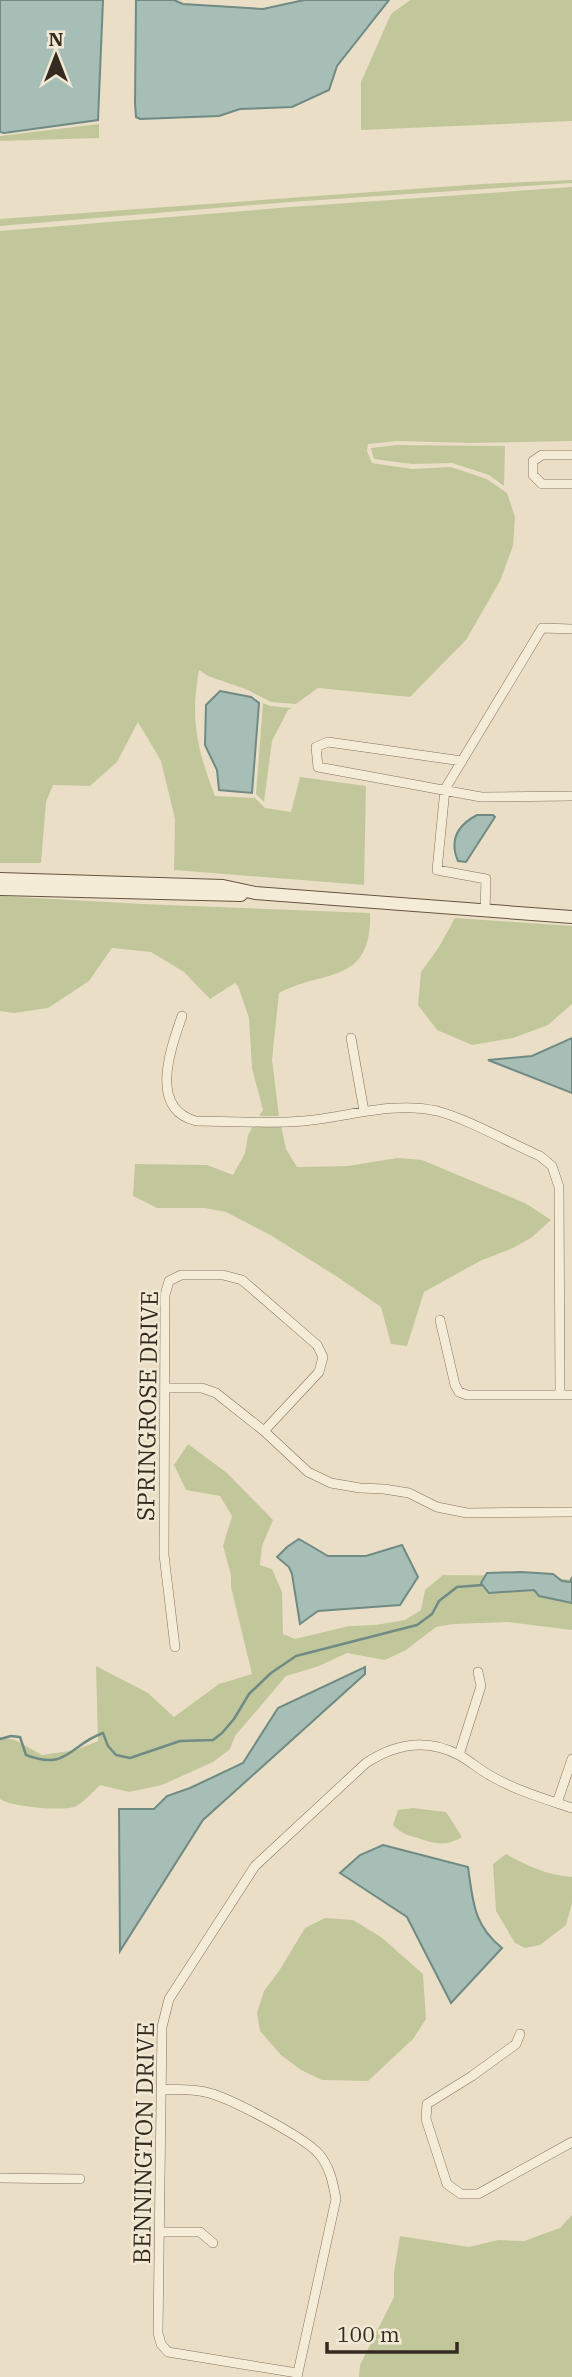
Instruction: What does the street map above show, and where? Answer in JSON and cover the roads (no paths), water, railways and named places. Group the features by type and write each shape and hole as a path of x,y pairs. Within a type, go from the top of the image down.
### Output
{"main road":[{"path":"0,879 69,886"},
{"path":"0,889 223,886 255,893 572,917"}],"street":[{"path":"572,455 542,455 533,461 533,475 542,484 572,484"},
{"path":"485,911 486,879 437,870 445,789 542,628 572,629"},
{"path":"462,761 328,742 316,747 318,767 481,797 572,796"},
{"path":"181,1016 167,1060 168,1100 184,1118 196,1121 303,1121 364,1111 406,1108 437,1111 540,1156 552,1166 559,1187 560,1395"},
{"path":"351,1038 364,1111"},
{"name":"SPRINGROSE DRIVE","path":"175,1647 164,1555 165,1295 169,1281 181,1275 223,1275 242,1280 317,1345 323,1357 319,1372 264,1431"},
{"path":"440,1320 454,1385 459,1392 488,1397 572,1395"},
{"path":"166,1388 202,1388 216,1393 264,1431 308,1472 331,1483 359,1489 409,1493 437,1507 467,1513 572,1512"},
{"path":"459,1755 481,1686 478,1672"},
{"name":"BENNINGTON DRIVE","path":"297,2375 168,2352 161,2344 158,2333 162,2027 169,1998 255,1866 379,1754 399,1746 419,1744 440,1747 459,1755 492,1777 572,1808"},
{"path":"556,1803 572,1759"},
{"path":"520,2034 516,2044 427,2104 426,2119 447,2184 461,2194 478,2194 572,2142"},
{"path":"162,2089 204,2091 220,2096 304,2141 320,2155 332,2175 337,2199 297,2375"},
{"path":"0,2179 80,2179"},
{"path":"161,2232 200,2232 213,2243"}],"water":[{"path":"0,0 103,0 98,120 0,132"},
{"path":"136,0 174,0 183,4 263,9 304,0 389,0 337,66 329,90 292,107 240,109 219,116 140,119 136,117 135,103"},
{"path":"220,691 251,697 259,703 252,793 219,790 217,770 205,745 206,705"},
{"path":"477,815 495,817 466,862 458,861 454,846 457,834 465,823"},
{"path":"572,1038 572,1093 488,1060 532,1056"},
{"path":"299,1539 328,1556 366,1556 402,1545 418,1577 400,1605 318,1611 300,1624 292,1574 289,1567 277,1557"},
{"path":"487,1573 553,1574 562,1581 570,1582 572,1577 572,1603 539,1596 534,1590 489,1593 481,1583"},
{"path":"365,1667 365,1674 203,1820 120,1951 119,1809 154,1809 167,1796 243,1763 278,1708"},
{"path":"383,1845 468,1867 476,1912 485,1930 502,1948 451,2003 407,1917 340,1873 360,1855"}],"waterway":[{"path":"0,1739 20,1737 26,1755 51,1760 68,1755 103,1733 108,1746 116,1755 130,1758 180,1741 213,1740 234,1719 249,1694 271,1673 296,1656 417,1625 432,1614 439,1601 457,1587 482,1585"}]}
